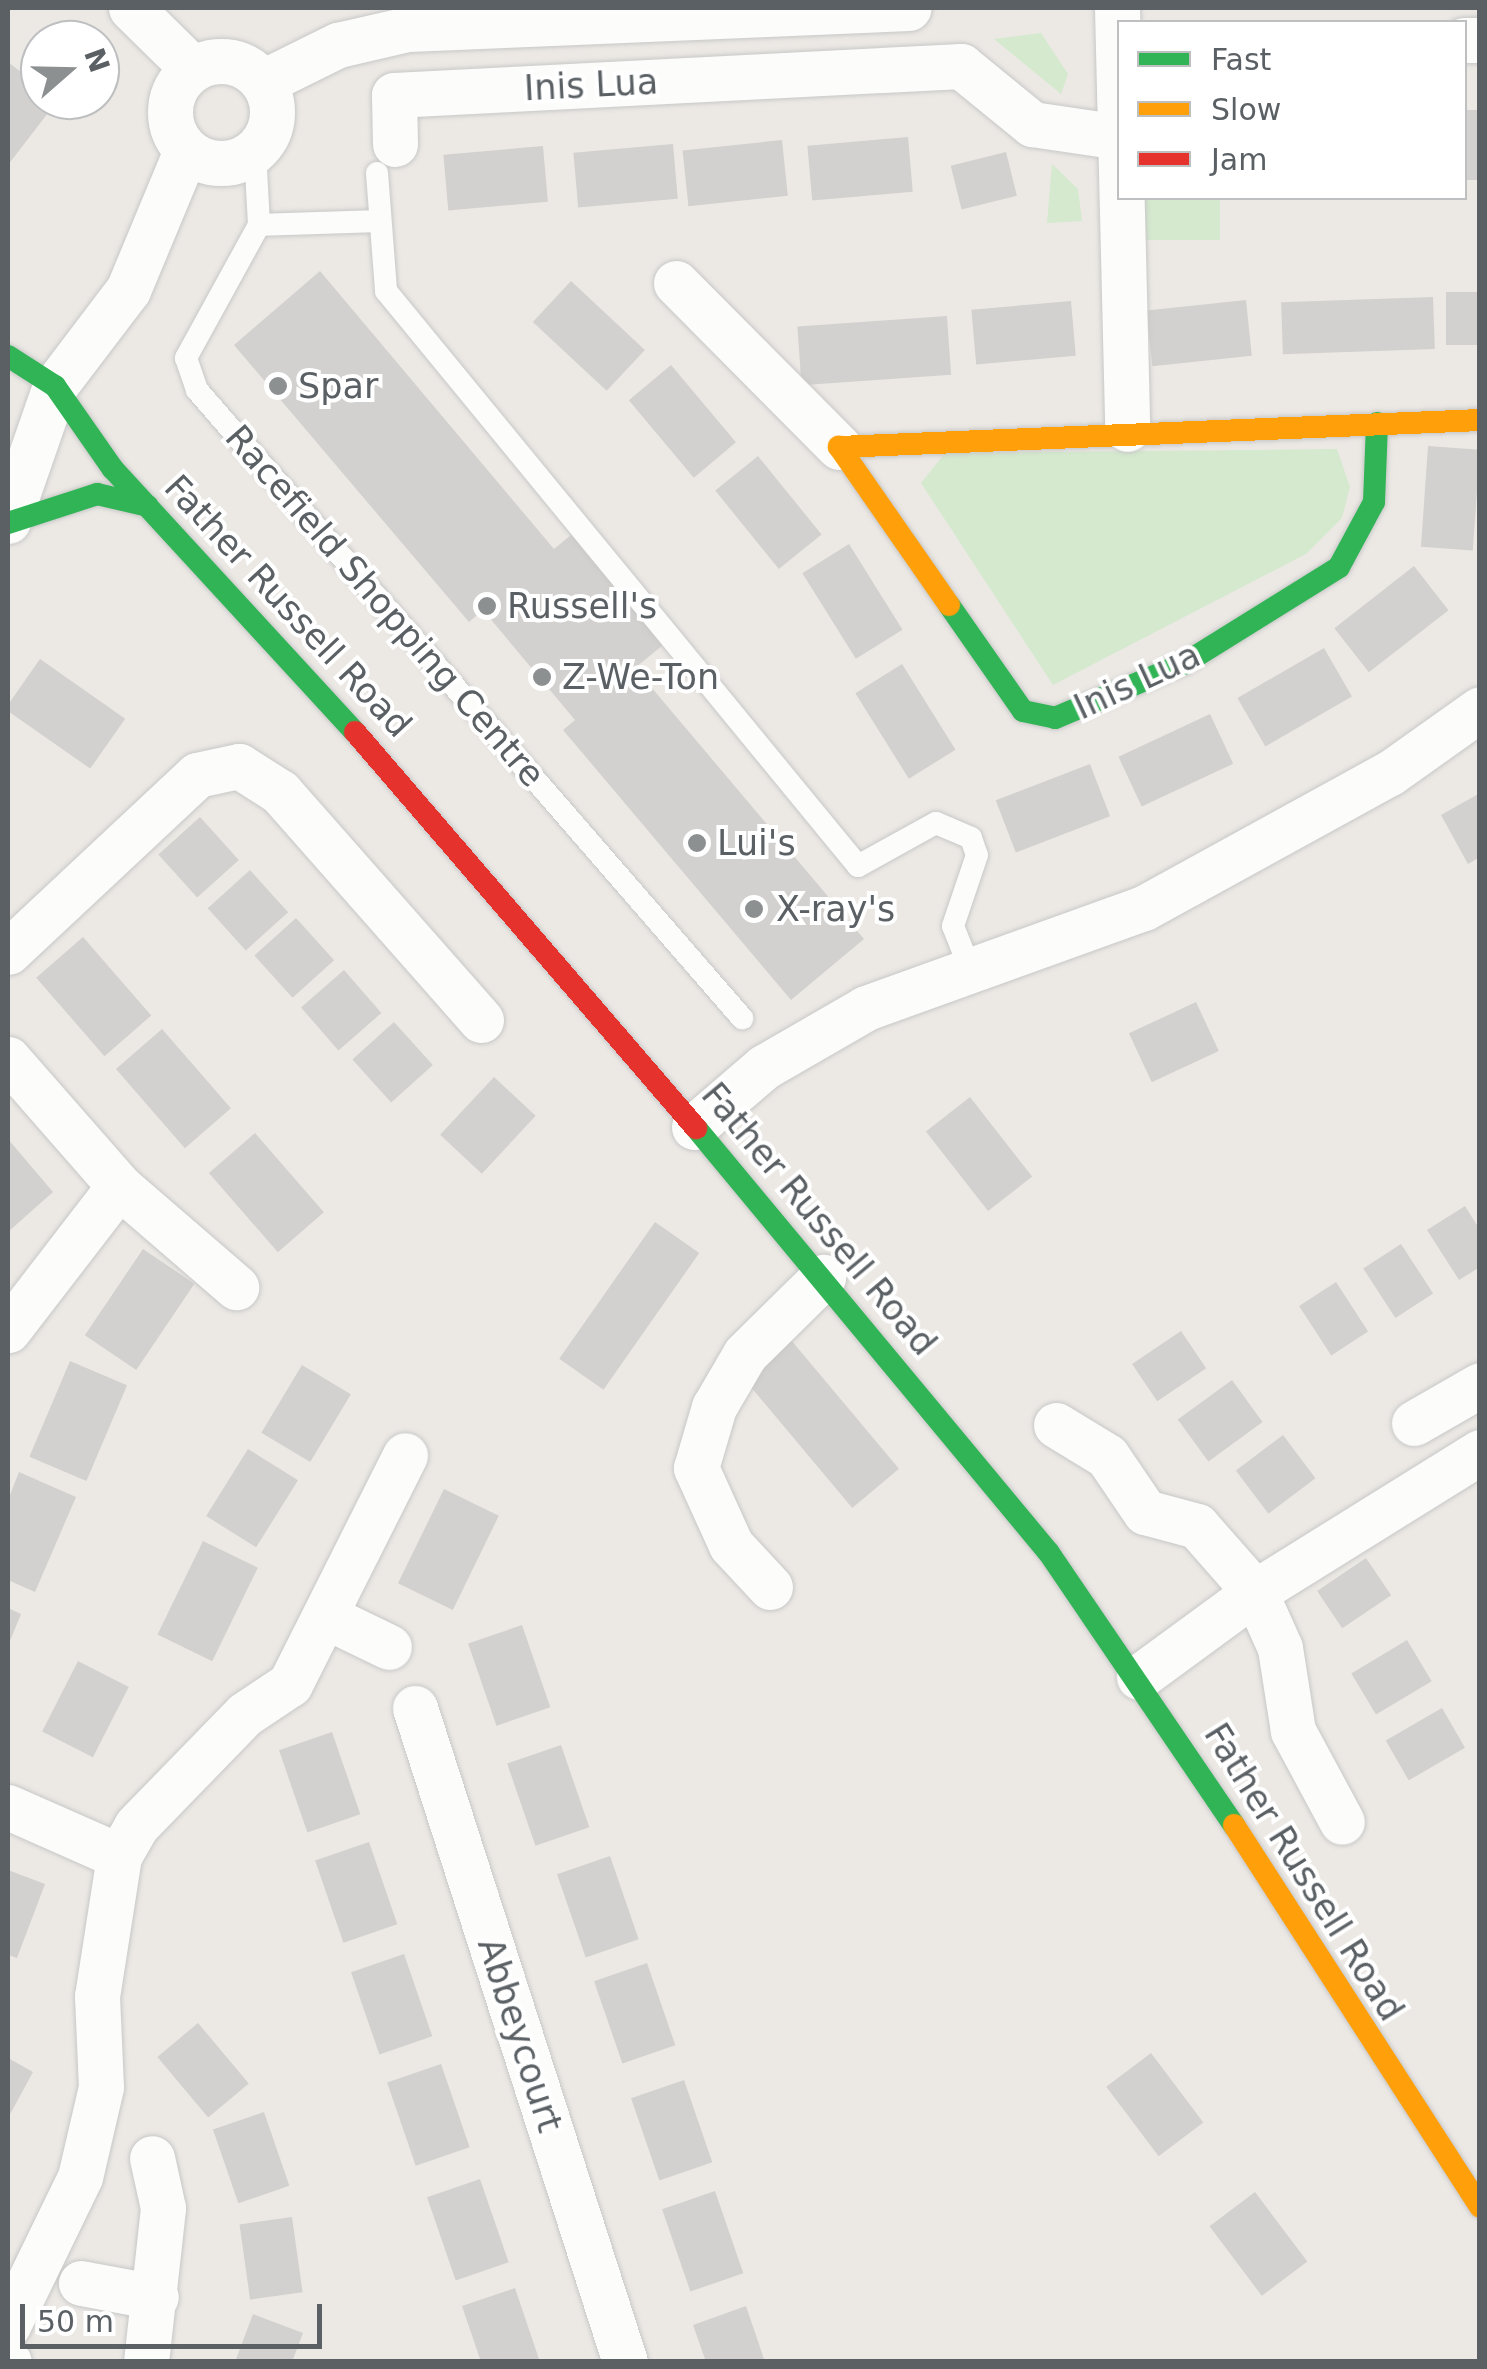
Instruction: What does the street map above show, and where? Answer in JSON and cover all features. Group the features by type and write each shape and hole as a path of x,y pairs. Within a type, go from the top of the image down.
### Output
{"street":[{"path":"131,8 192,68 238,64 263,82 271,126 255,151 228,164 186,150"},
{"name":"Inis Lua","path":"263,82 338,45 413,18 909,8"},
{"path":"1117,8 1117,137"},
{"name":"Inis Lua","path":"386,159 394,95 961,66 1032,124 1117,137"},
{"path":"8,522 55,386 128,290 186,150 169,108 192,68"},
{"path":"1119,200 1127,429"},
{"name":"Inis Lua","path":"676,283 838,446 1023,711 1056,718 1185,663 1339,567 1374,502 1376,423"},
{"name":"Father Russell Road","path":"8,356 55,386 148,506 472,859 823,1277 1139,1677 1480,2207"},
{"path":"838,446 1127,429 1480,420"},
{"path":"8,522 97,494 148,506"},
{"path":"694,1128 764,1066 866,1008 1144,908 1390,773 1480,710"},
{"path":"8,952 197,775 239,766 280,792 481,1020"},
{"path":"8,1059 118,1186 236,1288"},
{"path":"8,1330 118,1186"},
{"path":"770,1587 722,1531 696,1468 714,1407 745,1354 823,1277"},
{"path":"1414,1423 1480,1384"},
{"path":"1056,1426 1107,1456 1145,1512 1197,1526 1255,1592 1280,1648 1293,1731 1342,1822"},
{"path":"1139,1677 1255,1592 1480,1452"},
{"path":"8,2325 84,2162 101,2087 97,1996 120,1856 136,1826 245,1714 290,1684 405,1455"},
{"path":"325,1616 389,1647"},
{"name":"Abbeycourt","path":"415,1708 625,2362"},
{"path":"8,1807 120,1856"},
{"path":"146,2362 164,2208 152,2158"},
{"path":"81,2283 156,2297"}],"lane":[{"path":"255,151 259,225 378,221"},
{"path":"386,159 378,221 386,291 858,866 936,823 971,838 977,855 954,926 970,969"},
{"name":"Racefield Shopping Centre","path":"259,225 186,358 198,390 742,1018"}],"green space":[{"path":"1041,33 1068,74 1061,94 994,39"},
{"path":"1052,164 1078,189 1082,221 1047,223"},
{"path":"1132,200 1220,200 1220,240 1132,240"},
{"path":"1337,449 1350,487 1342,518 1306,554 1053,685 921,483 945,453"}],"building":[{"path":"8,62 20,71 20,120 43,120 8,165"},
{"path":"1467,110 1480,110 1480,180 1467,180"},
{"path":"908,137 913,192 812,201 807,146"},
{"path":"782,140 788,196 688,206 683,150"},
{"path":"673,144 678,199 578,208 573,153"},
{"path":"543,146 548,202 448,211 443,155"},
{"path":"1006,152 1017,196 962,209 951,166"},
{"path":"320,271 554,549 571,535 663,645 635,668 864,939 791,1000 563,730 575,720 483,610 469,622 234,345"},
{"path":"571,281 645,350 607,391 533,322"},
{"path":"1446,292 1480,292 1480,345 1446,345"},
{"path":"1433,297 1435,349 1283,354 1281,302"},
{"path":"1246,300 1252,356 1152,366 1147,310"},
{"path":"1071,301 1076,356 976,365 971,310"},
{"path":"947,316 951,375 801,385 797,326"},
{"path":"671,365 736,442 694,478 629,400"},
{"path":"1428,446 1480,450 1473,550 1421,547"},
{"path":"758,456 822,534 779,569 715,491"},
{"path":"849,544 903,630 856,659 802,573"},
{"path":"1414,566 1448,610 1369,672 1334,628"},
{"path":"1324,648 1352,696 1265,746 1237,698"},
{"path":"40,659 125,719 90,769 8,711 8,705"},
{"path":"902,664 956,750 909,779 855,693"},
{"path":"1210,714 1233,764 1142,807 1118,757"},
{"path":"1090,764 1110,816 1016,852 996,800"},
{"path":"1480,793 1480,857 1468,864 1441,815"},
{"path":"200,817 239,860 197,898 158,854"},
{"path":"250,870 288,912 246,950 208,908"},
{"path":"296,918 334,960 293,998 254,955"},
{"path":"83,937 151,1015 104,1056 36,978"},
{"path":"344,970 381,1013 338,1050 301,1007"},
{"path":"1196,1002 1219,1051 1152,1082 1129,1033"},
{"path":"394,1022 433,1065 391,1103 352,1059"},
{"path":"162,1029 231,1108 185,1148 116,1069"},
{"path":"494,1077 536,1116 482,1174 440,1135"},
{"path":"970,1097 1032,1177 988,1211 926,1131"},
{"path":"255,1133 324,1212 278,1252 209,1173"},
{"path":"8,1139 53,1192 8,1232"},
{"path":"1465,1206 1480,1230 1480,1267 1459,1280 1427,1230"},
{"path":"655,1222 699,1253 603,1390 559,1359"},
{"path":"1401,1244 1433,1293 1395,1318 1363,1269"},
{"path":"143,1249 194,1284 136,1370 85,1335"},
{"path":"1336,1282 1368,1331 1331,1355 1299,1306"},
{"path":"1181,1331 1206,1368 1157,1401 1132,1364"},
{"path":"791,1340 899,1469 852,1508 744,1379"},
{"path":"70,1361 127,1385 86,1481 29,1457"},
{"path":"302,1365 351,1394 310,1462 261,1433"},
{"path":"1232,1380 1263,1422 1208,1461 1178,1419"},
{"path":"1283,1435 1315,1478 1268,1514 1236,1471"},
{"path":"248,1449 298,1480 256,1547 206,1516"},
{"path":"19,1472 76,1497 35,1592 8,1580 8,1500"},
{"path":"444,1489 499,1516 453,1610 398,1583"},
{"path":"203,1541 258,1568 212,1661 157,1634"},
{"path":"1366,1558 1391,1595 1342,1628 1317,1591"},
{"path":"8,1608 21,1614 8,1646"},
{"path":"522,1625 550,1707 496,1726 468,1644"},
{"path":"1407,1640 1432,1681 1376,1715 1351,1673"},
{"path":"78,1661 129,1687 93,1757 42,1731"},
{"path":"1442,1708 1465,1748 1409,1780 1386,1740"},
{"path":"332,1732 360,1814 307,1832 279,1750"},
{"path":"561,1745 589,1827 535,1846 507,1764"},
{"path":"369,1842 397,1924 343,1943 315,1861"},
{"path":"610,1856 639,1939 586,1957 557,1874"},
{"path":"8,1870 45,1884 17,1958 8,1955"},
{"path":"404,1954 432,2036 379,2054 351,1972"},
{"path":"647,1963 675,2045 622,2063 594,1981"},
{"path":"198,2023 249,2084 208,2118 157,2057"},
{"path":"1151,2053 1203,2122 1159,2156 1106,2087"},
{"path":"8,2058 33,2072 8,2118"},
{"path":"441,2064 470,2147 416,2166 387,2083"},
{"path":"684,2080 712,2162 659,2180 631,2098"},
{"path":"264,2112 289,2186 238,2203 213,2130"},
{"path":"480,2179 509,2262 456,2280 427,2197"},
{"path":"715,2191 743,2273 690,2291 662,2209"},
{"path":"1255,2192 1307,2261 1262,2296 1209,2226"},
{"path":"292,2217 303,2292 250,2300 240,2224"},
{"path":"515,2288 540,2362 481,2362 462,2306"},
{"path":"746,2306 765,2362 706,2362 693,2325"},
{"path":"253,2314 303,2333 292,2362 235,2362"}],"traffic: fast":[{"path":"8,356 55,386 113,469 355,732"},
{"path":"949,605 1023,711 1055,718 1185,663 1339,567 1374,502 1377,423"},
{"path":"8,523 97,494 148,506"},
{"path":"696,1128 1049,1553 1234,1825"}],"traffic: slow":[{"path":"949,605 839,447 1480,420"},
{"path":"1234,1825 1480,2207"}],"traffic: jam":[{"path":"355,732 696,1128"}],"place":[{"name":"Spar","path":"278,386"},
{"name":"Russell's","path":"487,606"},
{"name":"Z-We-Ton","path":"542,677"},
{"name":"Lui's","path":"697,843"},
{"name":"X-ray's","path":"754,909"}]}
